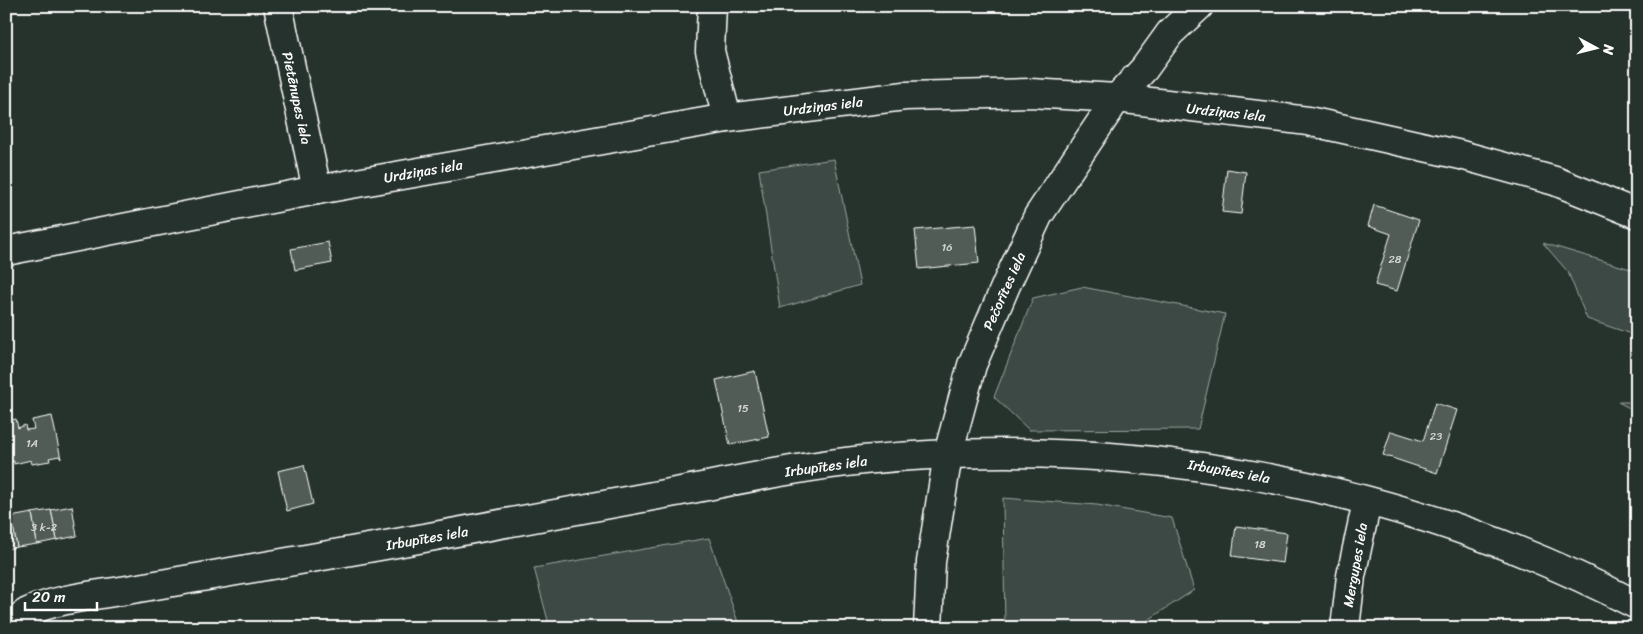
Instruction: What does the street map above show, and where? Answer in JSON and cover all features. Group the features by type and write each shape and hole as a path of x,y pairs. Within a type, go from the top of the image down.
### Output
{"street":[{"name":"Pietēnupes iela","path":"278,6 317,190"},
{"path":"712,6 710,51 727,118"},
{"name":"Pečorītes iela","path":"928,628 931,562 948,454 972,365 1038,216 1117,98 1144,69 1170,33 1199,6"},
{"name":"Urdziņas iela","path":"6,251 317,190 727,118 905,96 1030,93 1117,98 1308,121 1461,155 1555,181 1637,214"},
{"name":"Irbupītes iela","path":"9,628 25,613 41,607 91,596 383,546 780,472 861,460 948,454 1028,454 1160,460 1250,474 1430,518 1499,542 1563,568 1637,605"},
{"name":"Mergupes iela","path":"1345,628 1351,576 1367,502"}],"shaded area":[{"path":"834,159 860,285 780,308 759,170"},
{"path":"1543,243 1637,271 1637,336 1587,319 1568,272"},
{"path":"1082,287 1225,314 1198,429 1029,430 994,397 1033,298"},
{"path":"1618,402 1637,402 1637,412"},
{"path":"1003,498 1097,505 1172,518 1194,590 1136,628 1005,628"},
{"path":"709,538 740,628 550,628 534,568"}],"building":[{"path":"1227,169 1246,172 1241,214 1222,212"},
{"path":"1374,205 1419,220 1397,291 1375,285 1391,234 1368,226"},
{"path":"975,225 979,263 919,269 915,230"},
{"path":"328,242 332,263 295,270 291,249"},
{"path":"755,371 769,437 730,445 716,380"},
{"path":"1435,403 1457,410 1437,473 1383,455 1391,431 1423,441"},
{"path":"52,416 61,459 59,456 49,458 50,461 32,464 31,460 14,464 14,461 6,462 6,421 16,419 18,428 25,425 26,430 34,429 32,420"},
{"path":"304,465 313,504 287,511 278,471"},
{"path":"72,506 77,536 57,540 51,510"},
{"path":"51,510 57,540 37,544 32,513"},
{"path":"32,513 37,544 17,547 11,517"},
{"path":"11,517 17,547 6,549 6,518"},
{"path":"1236,526 1287,533 1283,563 1232,556"},
{"path":"1637,535 1637,548 1632,546"}]}
